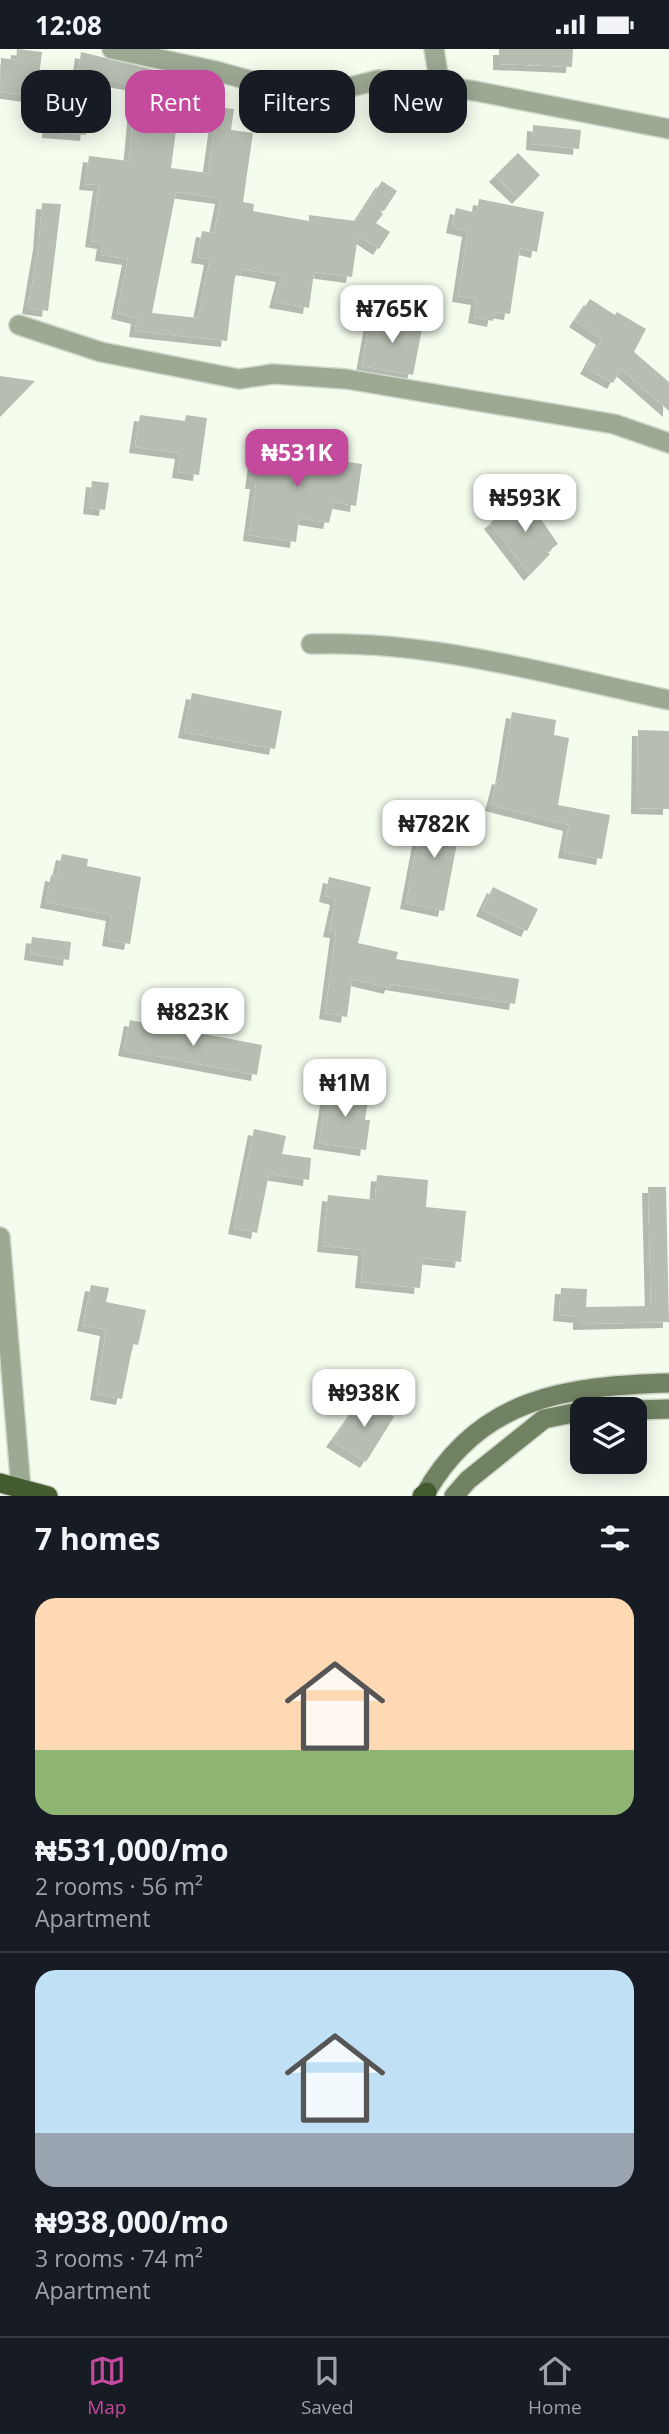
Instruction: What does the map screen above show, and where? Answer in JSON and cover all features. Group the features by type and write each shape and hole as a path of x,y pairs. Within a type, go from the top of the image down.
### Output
{"highway":[{"path":"0,1483 48,1496"}],"main road":[{"path":"424,1495 455,1453 486,1426 525,1403 574,1390 613,1384 669,1383"},
{"path":"647,1410 669,1409"},
{"path":"454,1496 468,1480 544,1419 570,1414"}],"street":[{"path":"112,49 216,71 310,97 369,82"},
{"path":"434,49 437,70"},
{"path":"467,91 669,129"},
{"path":"19,325 101,352 239,379 273,374 346,379 614,424 669,443"},
{"path":"311,644 362,642 476,659 669,700"},
{"path":"0,1237 21,1489"}],"building":[{"path":"17,49 42,52 40,70 21,70 21,95 0,92 1,58 16,60"},
{"path":"499,49 573,49 572,67 499,64"},
{"path":"81,52 154,70 125,70 125,83 111,81 111,70 79,70"},
{"path":"225,108 234,109 231,130 253,133 243,202 254,204 253,211 309,221 309,215 356,221 382,181 397,191 384,211 378,209 383,214 376,223 390,232 379,249 358,235 352,277 314,272 309,308 275,302 282,276 242,269 240,276 235,275 227,341 135,331 137,318 117,313 128,259 101,255 103,243 91,241 99,185 85,184 89,156 129,161 132,133 176,133 171,168 208,173 213,133 225,133","holes":["176,192 221,198 214,233 202,231 197,257 210,259 198,318 152,313"]},
{"path":"533,125 581,130 579,149 532,144"},
{"path":"518,153 540,175 518,198 495,176"},
{"path":"479,199 544,212 537,252 520,248 510,314 495,312 493,321 474,317 477,299 458,296 468,231 452,227 456,208 477,213"},
{"path":"42,203 61,204 48,311 28,308 39,244"},
{"path":"590,299 615,315 617,312 646,329 634,352 669,382 669,411 621,369 613,383 586,368 602,339 575,321"},
{"path":"371,316 423,324 413,375 362,366"},
{"path":"0,376 35,381 0,417"},
{"path":"140,415 185,421 186,415 207,418 199,475 178,472 181,453 135,447"},
{"path":"257,438 298,443 296,455 362,464 356,506 334,502 329,523 299,518 296,542 249,535 256,483 251,483"},
{"path":"92,481 109,483 105,510 89,508"},
{"path":"525,496 558,544 547,552 550,554 530,575 490,523"},
{"path":"192,693 282,711 275,749 184,732"},
{"path":"512,712 556,720 554,735 569,738 558,805 610,815 602,859 564,852 569,825 491,805 498,778 501,779"},
{"path":"638,730 669,731 669,809 637,808"},
{"path":"424,809 462,817 444,911 406,903"},
{"path":"62,854 88,859 87,866 141,877 130,944 108,940 112,915 46,902 51,875 57,876"},
{"path":"329,877 371,887 358,943 398,952 396,959 519,979 515,1004 391,984 390,988 352,979 347,1017 325,1013 336,932 329,931 336,899 325,896"},
{"path":"493,887 538,909 527,931 482,910"},
{"path":"32,937 71,942 69,960 30,954"},
{"path":"130,1020 262,1045 257,1075 124,1050"},
{"path":"328,1087 369,1093 365,1120 370,1120 366,1150 319,1143"},
{"path":"254,1129 286,1136 282,1154 311,1158 309,1180 269,1174 257,1233 234,1228"},
{"path":"377,1175 428,1180 426,1207 466,1211 461,1262 423,1258 420,1288 361,1282 364,1250 323,1246 328,1195 375,1200"},
{"path":"648,1187 666,1187 669,1322 579,1324 579,1317 559,1315 561,1288 587,1289 586,1307 651,1306"},
{"path":"91,1285 109,1288 106,1302 146,1310 138,1345 133,1344 122,1399 96,1394 106,1330 83,1325"},
{"path":"365,1395 394,1417 366,1462 332,1441"}]}
